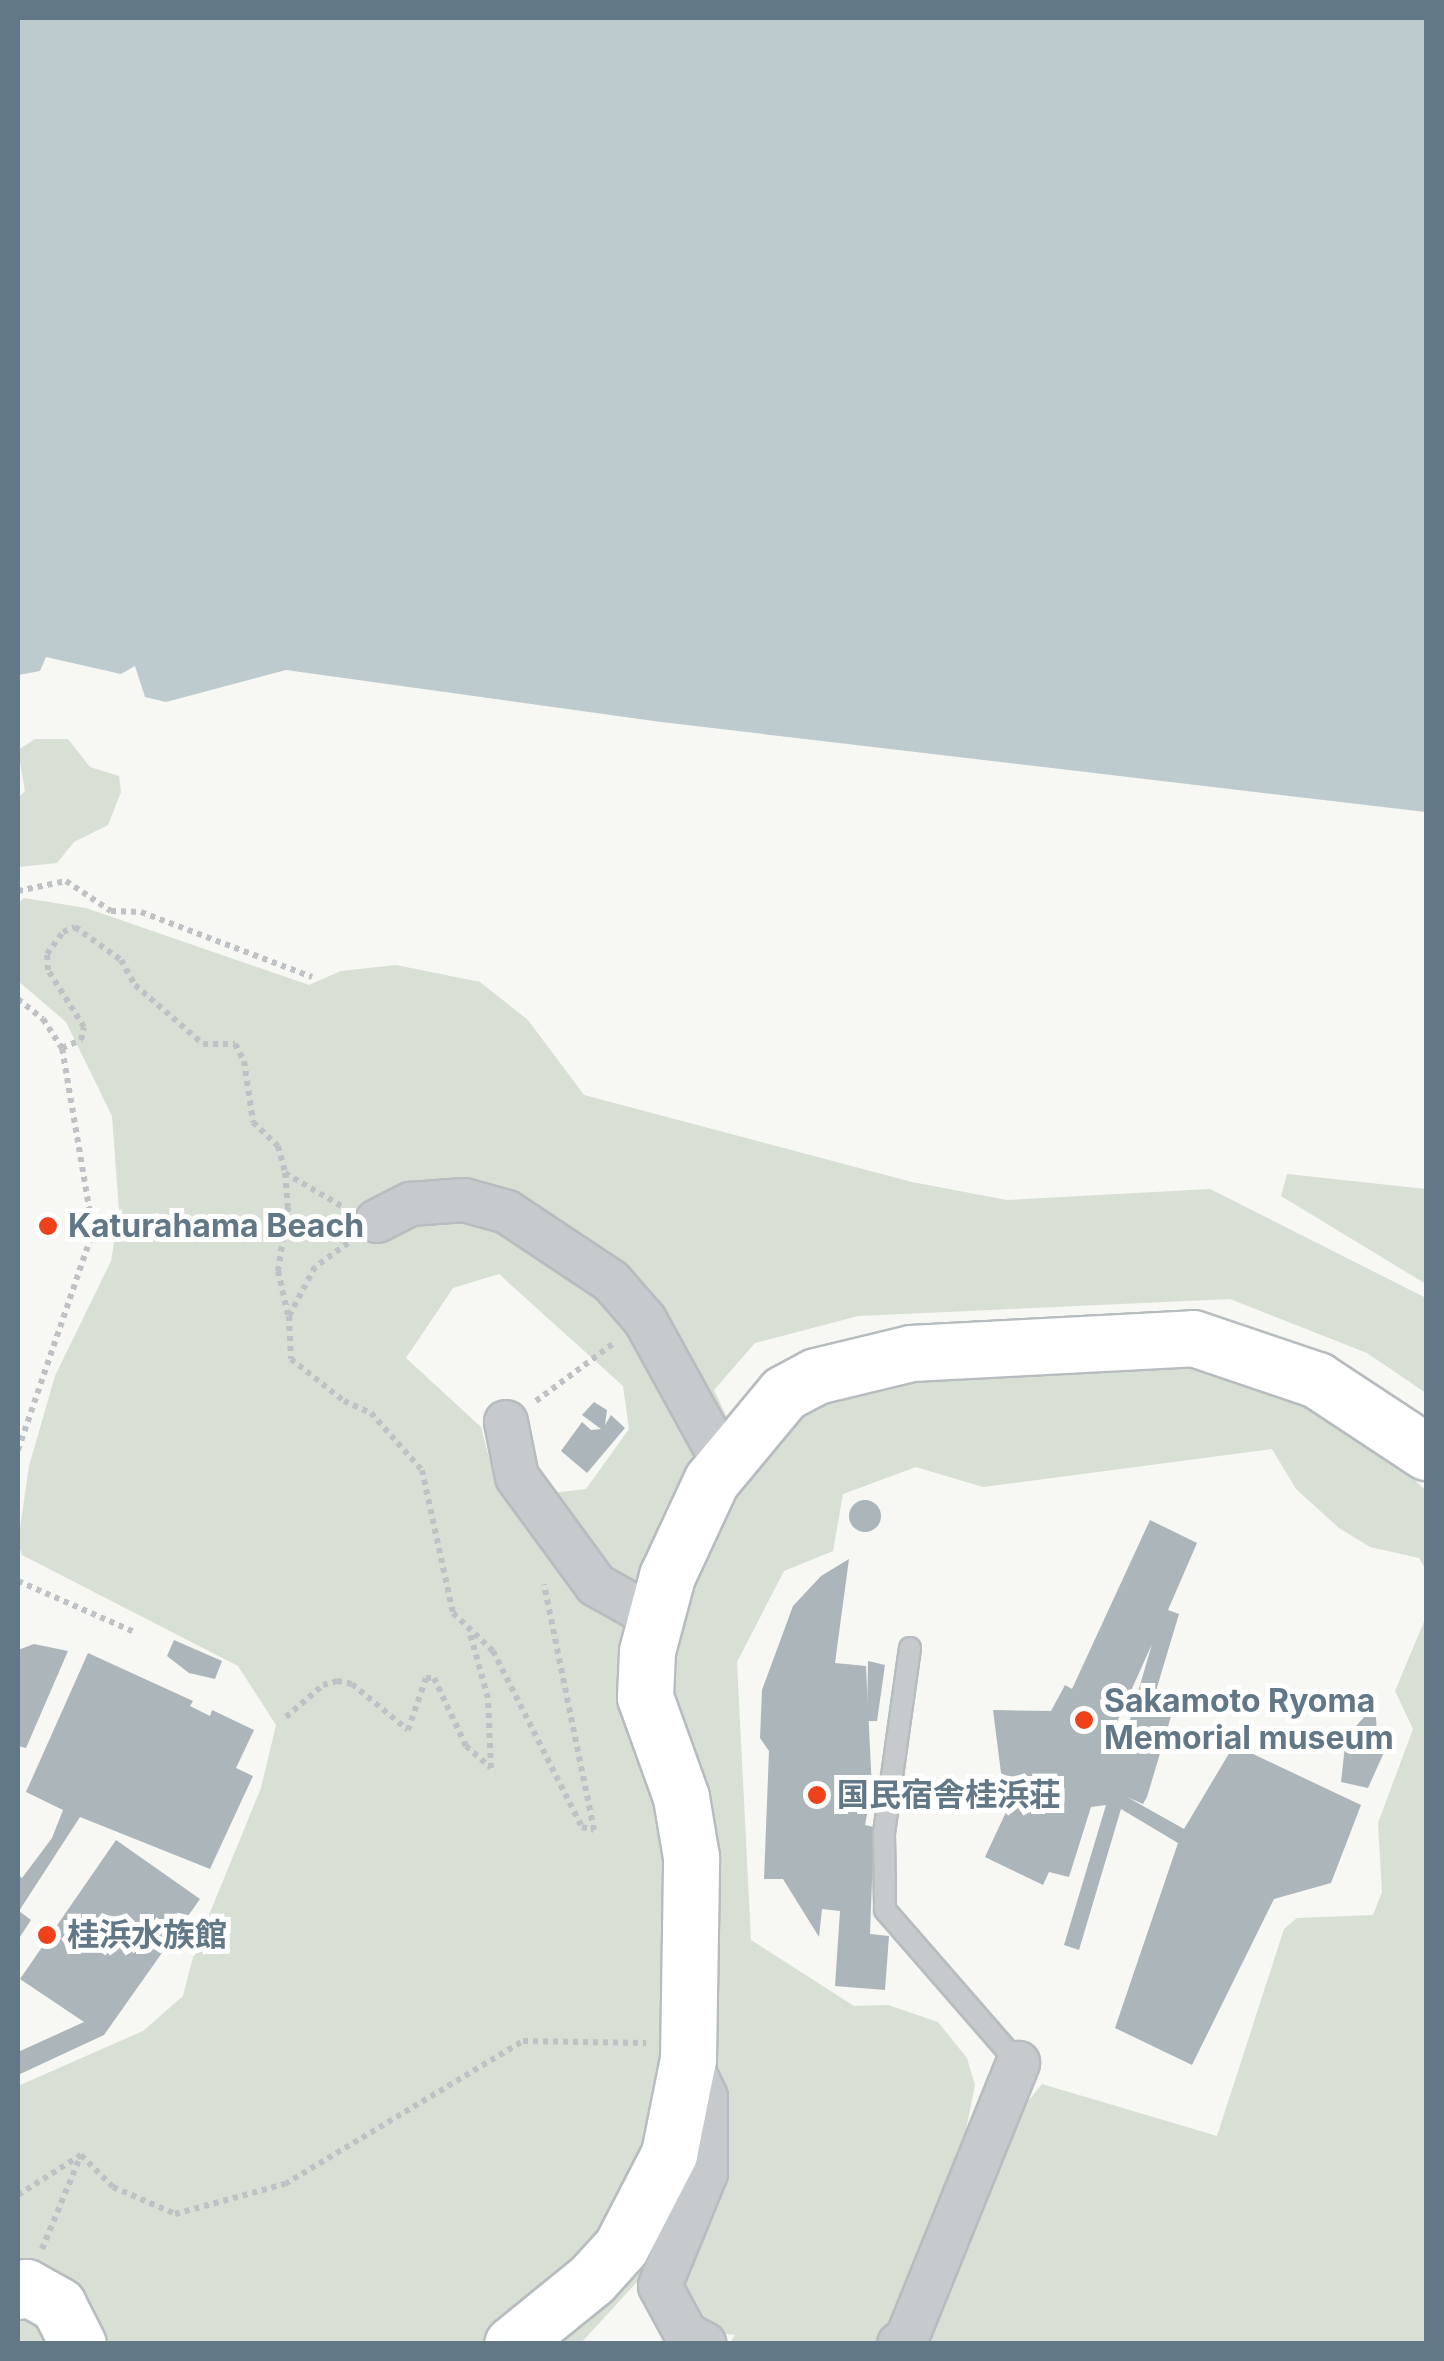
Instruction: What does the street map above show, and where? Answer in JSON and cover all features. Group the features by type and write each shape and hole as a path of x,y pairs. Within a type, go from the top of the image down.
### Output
{"main road":[{"path":"512,2344 592,2280 630,2232 669,2154 688,2059 690,1827 645,1697 653,1617 691,1520 723,1462 784,1393 858,1363 911,1353 1194,1338 1316,1380 1426,1452"},
{"path":"22,2289 58,2305 78,2344"}],"street":[{"path":"377,1222 410,1204 464,1200 507,1212 610,1281 645,1320 723,1462"},
{"path":"506,1422 516,1477 596,1585 653,1617"},
{"path":"688,2059 706,2097 706,2173 660,2286 686,2334 705,2344"},
{"path":"898,2344 907,2338 1018,2063"}],"lane":[{"path":"910,1648 884,1834 885,1910 1018,2063"}],"path":[{"path":"18,891 66,881 112,911 142,912 312,976"},
{"path":"62,1048 81,1040 84,1027 48,970 47,954 75,927 121,960 135,985 202,1044 235,1044 244,1061 253,1122 278,1146 285,1173 288,1208 278,1271 289,1316 291,1360 371,1413 422,1470 453,1612 492,1652 582,1826 594,1830 541,1576"},
{"path":"18,999 42,1019 62,1048 93,1231 18,1450"},
{"path":"285,1173 377,1222 315,1267 289,1316"},
{"path":"506,1422 645,1320"},
{"path":"18,1580 134,1632"},
{"path":"286,1718 337,1681 352,1684 408,1730 426,1678 434,1678 466,1746 491,1768 488,1698 469,1629"},
{"path":"82,2155 113,2187 174,2214 285,2184 523,2041 657,2043 688,2059"},
{"path":"18,2195 82,2155"},
{"path":"22,2289 82,2155"}],"shaded area":[{"path":"18,18 1426,18 1426,812 661,722 286,670 166,702 145,697 135,666 121,674 46,657 40,671 18,675"},
{"path":"35,739 68,739 90,767 119,776 121,792 108,825 74,842 57,863 18,867 18,798 25,791 18,750"},
{"path":"24,898 86,908 309,985 341,971 396,965 480,982 528,1020 584,1095 912,1182 1007,1200 1210,1189 1426,1298 1426,1393 1367,1353 1230,1299 858,1316 755,1343 714,1390 746,1458 788,1402 936,1368 1227,1365 1281,1384 1375,1441 1426,1491 1426,1570 1419,1558 1370,1547 1339,1528 1296,1489 1272,1449 983,1487 916,1467 843,1494 833,1551 784,1571 737,1662 751,1940 854,2006 888,2005 938,2022 967,2058 975,2085 965,2135 1001,2154 1017,2115 1042,2084 1217,2136 1284,1929 1297,1918 1373,1915 1382,1892 1378,1823 1413,1729 1395,1691 1426,1617 1426,2343 730,2343 735,2335 720,2333 691,2311 676,2281 636,2283 581,2343 18,2343 18,2086 143,2031 183,1996 195,1949 261,1788 276,1725 238,1666 22,1555 18,1542 29,1466 55,1376 111,1261 119,1211 112,1116 66,1022 18,981 18,903","holes":["499,1274 623,1386 629,1429 586,1489 551,1493 494,1477 481,1427 406,1358 453,1288"]},
{"path":"1287,1174 1426,1189 1426,1284 1281,1196"}],"building":[{"path":"594,1402 607,1410 605,1425 611,1415 625,1428 587,1473 561,1451 582,1422 591,1430 601,1429 582,1415"},
{"path":"865,1500 876,1505 881,1516 876,1527 865,1532 854,1527 849,1516 854,1505"},
{"path":"1150,1520 1197,1543 1168,1610 1179,1614 1152,1704 1175,1703 1147,1797 1143,1804 1127,1797 1184,1829 1234,1745 1361,1805 1331,1883 1274,1899 1192,2065 1115,2028 1178,1843 1121,1809 1079,1950 1064,1945 1106,1805 1091,1807 1069,1877 1049,1872 1043,1885 985,1857 1006,1812 993,1710 1051,1711 1065,1685 1072,1689","holes":["1152,1644 1122,1747 1108,1742"]},
{"name":"国民宿舎桂浜荘","path":"849,1559 835,1663 866,1666 872,1789 865,1825 874,1827 870,1934 889,1936 885,1990 835,1986 840,1911 822,1909 819,1937 783,1879 764,1879 769,1751 760,1738 762,1690 793,1606 821,1576"},
{"path":"174,1640 222,1661 215,1679 189,1673 167,1656"},
{"path":"34,1644 68,1651 26,1748 18,1746 18,1650"},
{"path":"88,1653 193,1701 190,1706 210,1716 212,1710 254,1730 236,1768 253,1776 210,1869 80,1817 19,1911 31,1920 18,1940 18,1875 22,1878 52,1838 63,1810 26,1792"},
{"path":"868,1661 885,1665 877,1721 867,1721"},
{"path":"1375,1705 1377,1733 1390,1739 1368,1788 1341,1782 1346,1737"},
{"path":"116,1840 200,1899 104,2035 18,2075 18,2052 84,2022 20,1979"}],"place":[{"name":"Katurahama Beach","path":"48,1226"},
{"name":"Sakamoto Ryoma Memorial museum","path":"1084,1720"},
{"name":"国民宿舎桂浜荘","path":"817,1795"},
{"name":"桂浜水族館","path":"47,1935"}]}
